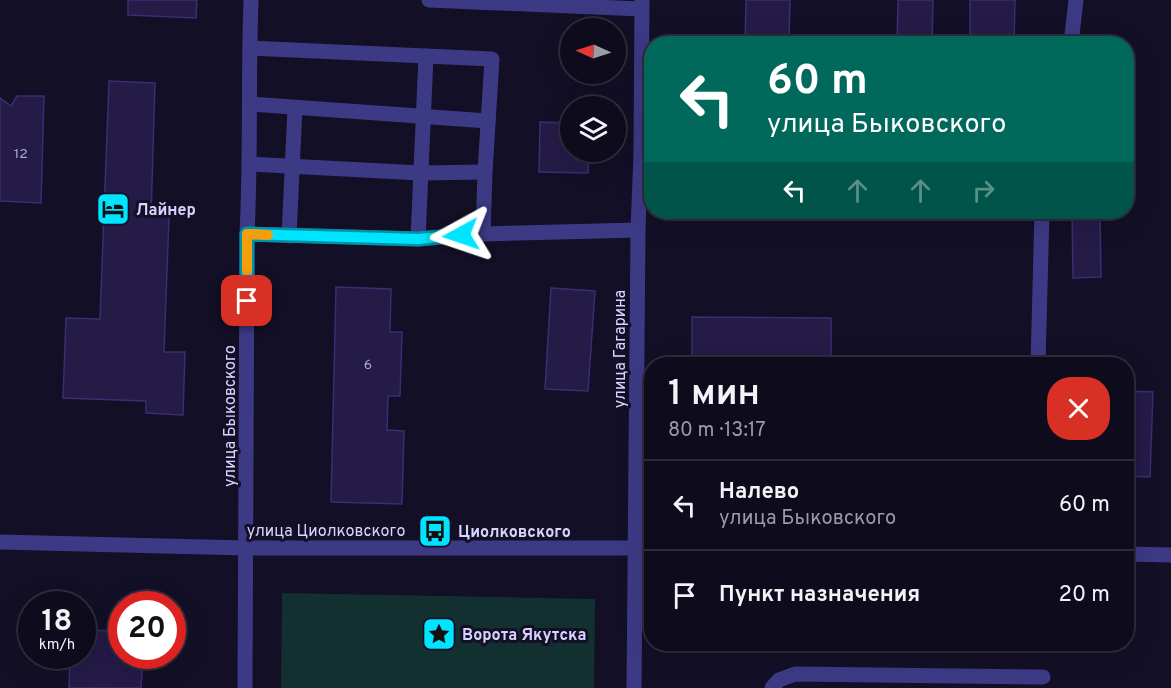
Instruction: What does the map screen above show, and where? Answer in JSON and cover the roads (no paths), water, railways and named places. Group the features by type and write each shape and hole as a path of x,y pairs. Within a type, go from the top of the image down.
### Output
{"street":[{"name":"улица Быковского","path":"244,688 251,0"},
{"path":"429,0 638,3"},
{"path":"1072,36 1076,0"},
{"name":"улица Гагарина","path":"638,3 644,116"},
{"path":"250,48 492,59 483,234"},
{"path":"418,239 426,56"},
{"path":"251,104 488,122"},
{"path":"289,236 295,108"},
{"path":"251,164 420,173 485,172"},
{"name":"улица Гагарина","path":"634,688 644,548 638,230 644,173"},
{"path":"1038,357 1042,219"},
{"path":"247,234 418,239 483,234 638,230"},
{"name":"улица Циолковского","path":"0,542 246,548 644,548"},
{"path":"1134,554 1171,555"},
{"path":"772,688 779,680 795,674 1042,677"}],"place":[{"name":"Лайнер","path":"113,209"},
{"name":"Циолковского","path":"435,531"},
{"name":"Ворота Якутска","path":"439,634"}]}
